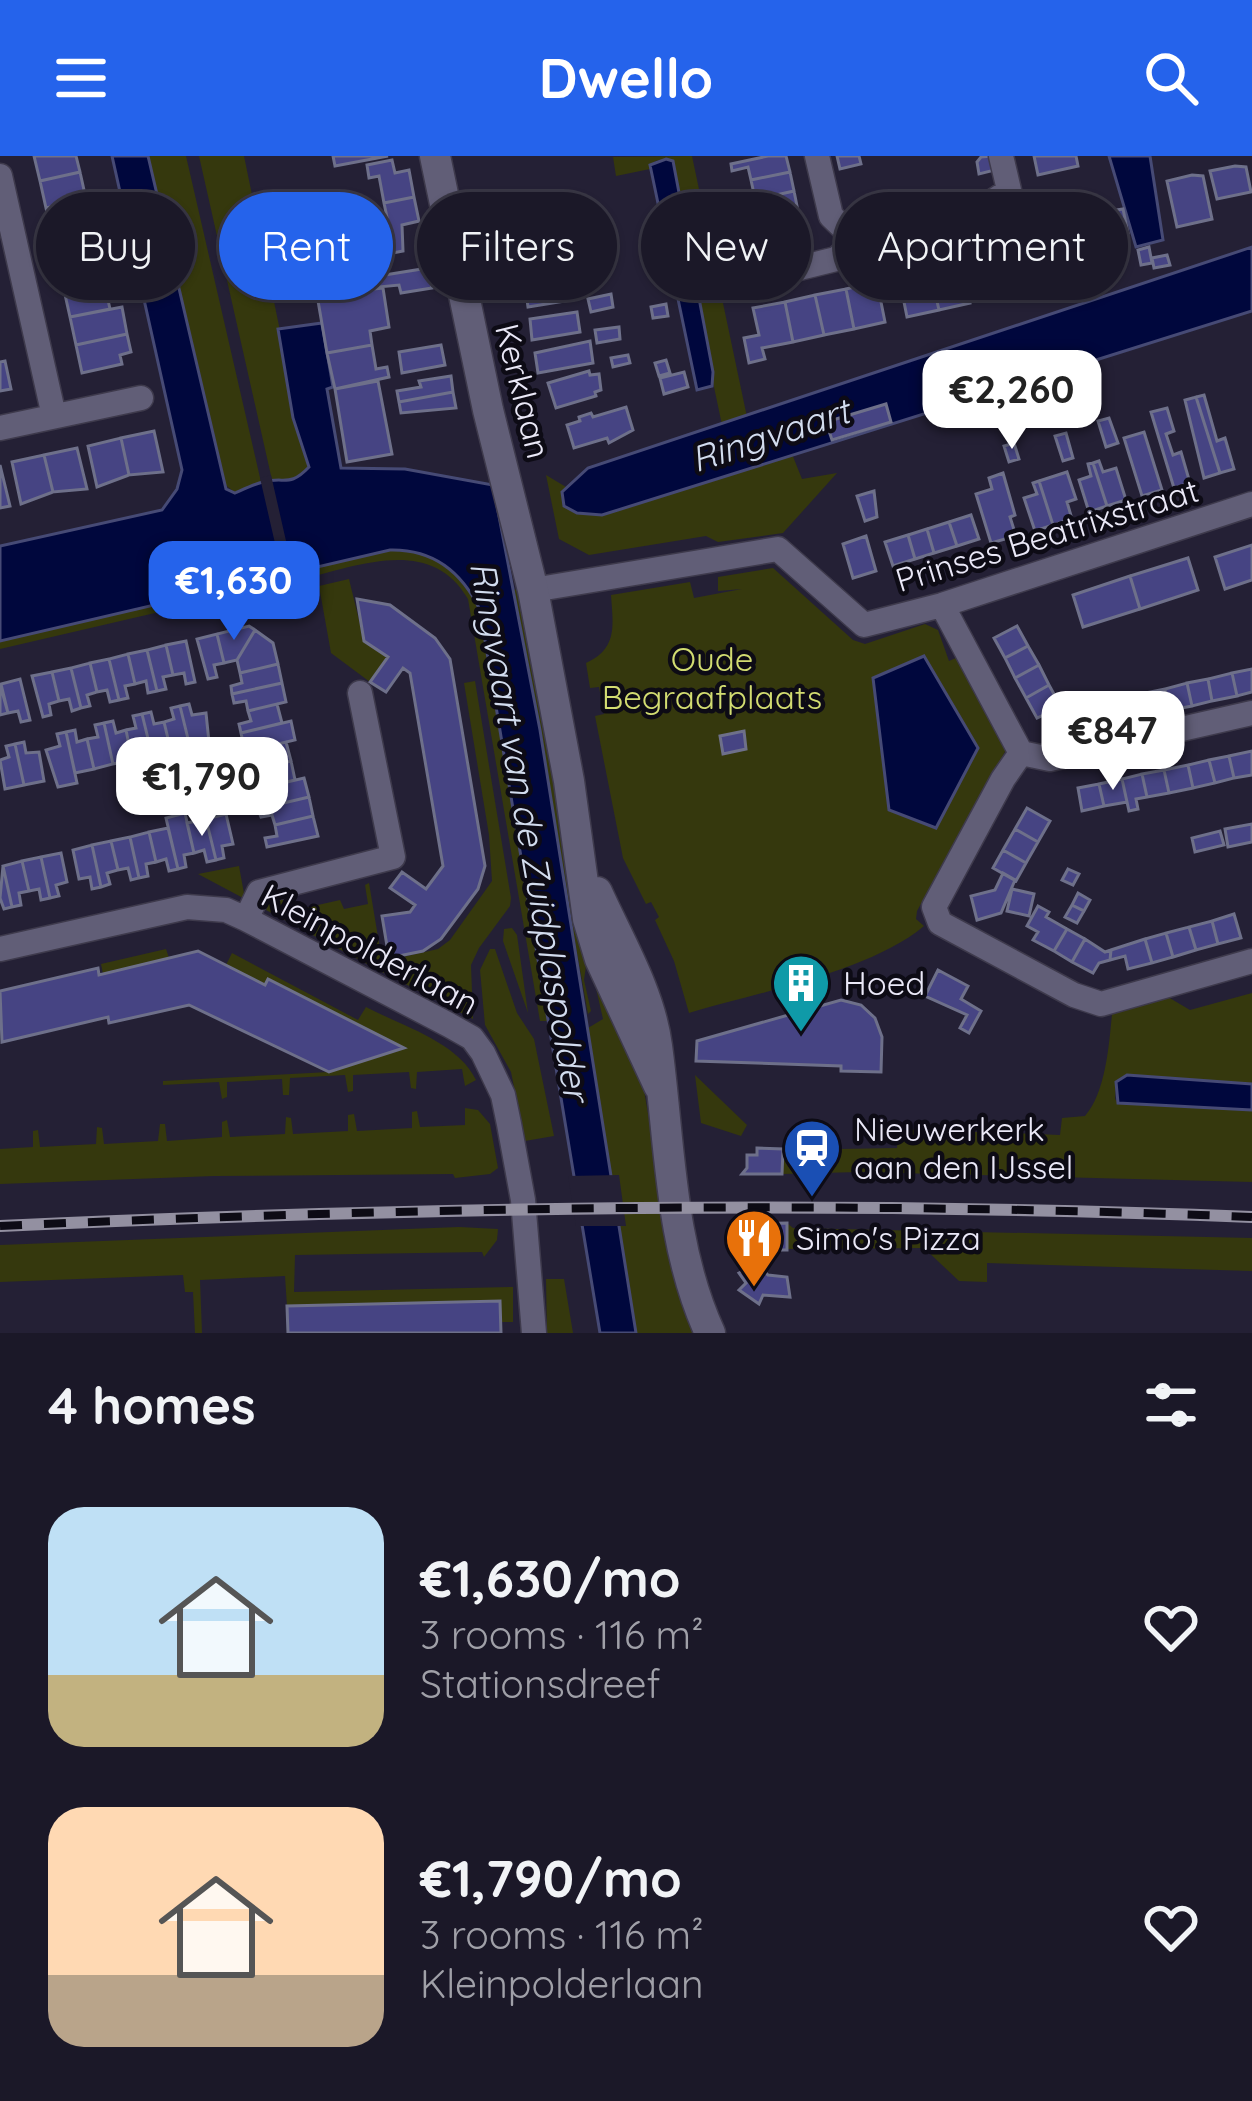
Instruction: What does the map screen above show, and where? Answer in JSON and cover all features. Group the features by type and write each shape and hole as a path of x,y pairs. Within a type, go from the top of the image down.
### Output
{"street":[{"name":"Kerklaan","path":"435,156 488,410 533,590 582,860 643,995 657,1045 684,1258 710,1333"},
{"name":"Kerklaan","path":"453,156 507,426 514,501"},
{"path":"817,156 835,220"},
{"path":"1001,156 1007,192"},
{"path":"0,176 54,416"},
{"path":"0,428 141,398"},
{"name":"Prinses Beatrixstraat","path":"533,590 778,549 864,626 1252,504"},
{"path":"943,604 1022,753 1050,759 1252,713"},
{"path":"246,919 259,892 393,857 360,693"},
{"path":"1022,753 1003,778 934,907 940,923 1074,995 1101,1004 1252,961"},
{"name":"Kleinpolderlaan","path":"0,949 187,907 226,910 472,1038 502,1096 523,1200 534,1333"}],"green space":[{"path":"148,156 186,156 194,192 156,192"},
{"path":"199,156 244,156 251,192 219,192 219,245"},
{"path":"692,156 700,192 673,192 666,159 655,161 650,169 616,176 613,157"},
{"path":"195,195 261,482 235,493 221,481 180,300 195,300"},
{"path":"231,300 274,300 293,418 309,467 288,481 272,480"},
{"path":"696,300 722,300 747,417 722,425"},
{"path":"792,454 802,479 837,473 783,533 718,542 706,536 589,555 559,539 546,475 566,487 562,492 602,515"},
{"path":"390,550 420,553 444,565 480,609 548,1021 540,1021 468,599 452,579 413,561 367,563 298,580 293,573"},
{"name":"Oude Begraafplaats","path":"773,568 853,640 865,644 925,624 938,630 949,661 958,657 1007,748 917,911 916,919 924,926 844,968 689,1013 674,961 655,920 659,917 651,902 646,904 623,858 595,716 604,714 599,687 590,688 586,663 608,643 611,595 690,582 694,598 742,589 718,591 718,577","holes":["873,678 937,828 889,810"]},
{"path":"282,575 280,584 0,649 0,641"},
{"path":"349,579 364,641 388,657 370,682 331,653 319,586"},
{"path":"519,589 587,959 588,1014 512,590"},
{"path":"475,681 511,898 471,965 473,1019 392,977 390,960 438,949 450,940 492,881 464,683"},
{"path":"239,866 245,899 198,874"},
{"path":"369,883 384,973 266,910 271,899 281,894 287,912 340,900 344,909 368,904 365,885"},
{"path":"512,928 517,935 528,1013 503,941 504,929"},
{"path":"166,949 169,958 103,974 101,964"},
{"path":"490,949 495,949 517,1013 534,1039 554,1136 525,1141 511,1072 485,1025 480,970"},
{"path":"232,953 358,1020 366,1007 428,1036 456,1055 476,1080 465,1086 462,1069 417,1072 416,1089 411,1088 409,1072 353,1075 353,1091 348,1092 345,1075 290,1078 289,1095 283,1095 282,1079 227,1082 227,1097 222,1099 219,1082 163,1085 163,1081 329,1072 403,1048 269,979 265,985 226,965"},
{"path":"595,984 641,1072 678,1292 697,1333 636,1333 588,1028 603,1019"},
{"path":"1252,993 1252,1084 1127,1075 1116,1082 1115,1099 1118,1103 1252,1110 1252,1182 782,1174 782,1150 897,1148 898,1129 1060,1135 1062,1118 1085,1116 1098,1094 1112,1014 1168,997 1190,1010"},
{"path":"695,1075 747,1125 741,1136 701,1123"},
{"path":"465,1108 478,1110 490,1124 498,1168 490,1174 455,1178 453,1174 214,1176 0,1184 0,1149 33,1147 33,1131 38,1130 40,1147 96,1144 97,1127 102,1128 104,1144 158,1141 160,1124 165,1124 167,1141 222,1137 222,1122 227,1120 230,1137 285,1134 286,1117 291,1118 293,1134 348,1131 348,1115 354,1114 357,1131 412,1128 412,1112 417,1111 420,1127 465,1125"},
{"path":"787,1223 793,1228 1252,1238 1252,1271 987,1263 987,1282 959,1281 924,1248 787,1249"},
{"path":"498,1229 497,1240 484,1257 482,1252 295,1255 294,1292 513,1287 513,1322 501,1322 500,1301 287,1306 285,1276 200,1280 202,1333 195,1333 193,1292 185,1292 183,1275 0,1282 0,1245"},
{"path":"546,1279 564,1279 573,1333 547,1333"}],"water":[{"path":"112,156 148,156 156,192 120,192"},
{"path":"1109,156 1150,156 1163,240 1136,247 1128,220 1128,192 1120,192"},
{"path":"673,161 679,192 656,192 650,165"},
{"name":"Ringvaart","path":"1252,247 1252,311 602,515 577,513 564,506 562,492 588,468 1093,300 1128,300 1128,288"},
{"name":"Ringvaart van de Zuidplaspolder","path":"144,300 182,300 226,489 235,493 263,482 291,479 309,467 293,418 278,329 322,323 333,387 327,389 341,468 405,469 493,485 540,730 636,1333 600,1333 480,610 455,574 420,554 390,550 0,641 0,546 162,510 177,489 182,470"},
{"path":"678,300 699,300 713,372 712,386 697,390"},
{"path":"924,656 978,748 936,828 889,810 873,678"},
{"path":"1127,1075 1252,1084 1252,1110 1118,1103 1116,1082"}],"pier":[{"path":"271,475 294,576 283,578 260,478"},
{"path":"619,1175 626,1226 576,1226 568,1176"}],"building":[{"path":"34,156 76,156 80,172 40,181"},
{"path":"333,156 388,156 335,166"},
{"path":"786,156 790,172 751,180 748,167 732,171 731,164"},
{"path":"837,156 859,156 861,164 840,169"},
{"path":"992,156 995,170 979,174 977,162"},
{"path":"1034,156 1076,156 1078,166 1038,175"},
{"path":"392,160 395,173 409,170 414,197 393,201 393,192 382,192 379,176 369,178 367,165"},
{"path":"1246,167 1251,192 1217,199 1210,171"},
{"path":"80,172 84,192 42,192 40,181"},
{"path":"790,172 794,191 754,192 751,180"},
{"path":"1203,176 1212,219 1177,227 1167,181"},
{"path":"414,197 417,221 402,225 403,251 393,253 393,201"},
{"path":"1149,247 1152,263 1141,265 1138,250"},
{"path":"1167,255 1170,265 1154,268 1152,258"},
{"path":"417,270 417,290 401,293 399,285 393,286 393,274"},
{"path":"835,291 835,300 848,300 854,329 824,335 815,295"},
{"path":"815,295 824,335 793,342 785,302 811,300"},
{"path":"66,300 108,300 110,309 70,317"},
{"path":"318,300 385,300 389,327 370,331 372,345 327,353"},
{"path":"527,300 571,300 528,307"},
{"path":"588,300 612,300 613,307 591,312"},
{"path":"848,300 881,300 885,322 854,329"},
{"path":"904,300 937,300 939,310 907,317"},
{"path":"937,300 969,300 970,303 939,310"},
{"path":"785,302 793,342 762,348 765,359 749,363 744,338 759,335 753,308"},
{"path":"666,304 668,316 653,318 651,307"},
{"path":"122,307 127,334 76,345 70,317"},
{"path":"577,312 580,332 532,340 530,319"},
{"path":"619,327 620,339 597,343 595,330"},
{"path":"127,334 131,352 120,355 122,364 82,373 76,345"},
{"path":"590,341 593,363 538,373 535,353"},
{"path":"372,345 376,369 387,367 389,377 335,389 327,353"},
{"path":"441,345 445,365 402,373 399,352"},
{"path":"628,355 630,363 613,367 611,358"},
{"path":"1040,356 1045,371 992,388 987,374"},
{"path":"666,360 670,373 659,376 655,363"},
{"path":"5,361 11,389 0,391 0,362"},
{"path":"589,371 599,374 601,390 596,396 556,408 548,383"},
{"path":"684,372 688,387 664,394 660,378"},
{"path":"451,376 453,392 399,402 397,391 421,387 419,381"},
{"path":"378,381 392,454 347,462 335,389"},
{"path":"453,392 456,408 401,413 399,402"},
{"path":"1204,395 1217,441 1225,438 1234,469 1220,473 1196,397"},
{"path":"1196,397 1220,473 1204,478 1185,400"},
{"path":"886,404 891,422 832,440 826,422"},
{"path":"626,407 633,430 609,443 607,438 574,448 567,425 591,413 593,417"},
{"path":"1167,408 1174,431 1166,434 1173,455 1181,452 1190,483 1174,488 1151,412"},
{"path":"1109,418 1118,443 1106,447 1098,421"},
{"path":"154,431 163,472 129,475 121,438"},
{"path":"1144,432 1162,490 1142,496 1124,438"},
{"path":"1066,433 1073,458 1063,461 1055,436"},
{"path":"121,438 129,475 97,487 88,446"},
{"path":"1014,443 1019,459 1009,462 1004,446"},
{"path":"77,448 87,489 53,492 44,455"},
{"path":"44,455 53,492 21,504 12,462"},
{"path":"1099,461 1103,472 1116,468 1126,500 1107,506 1093,463"},
{"path":"1093,463 1107,506 1089,512 1079,480 1091,476 1088,464"},
{"path":"0,465 10,506 0,508"},
{"path":"1067,472 1076,499 1067,502 1072,519 1053,525 1039,481"},
{"path":"1003,473 1016,536 991,543 976,494 992,489 989,478"},
{"path":"1039,481 1053,525 1035,531 1024,498 1037,494 1033,483"},
{"path":"874,491 877,517 865,521 857,496"},
{"path":"971,515 979,539 957,546 949,522"},
{"path":"949,522 957,546 934,553 927,529"},
{"path":"927,529 934,553 915,559 908,535"},
{"path":"908,535 915,559 893,566 885,542"},
{"path":"866,536 876,571 853,578 843,544"},
{"path":"1252,545 1252,580 1225,589 1215,557"},
{"path":"1188,558 1198,590 1140,609 1130,576"},
{"path":"1130,576 1140,609 1083,627 1073,595"},
{"path":"357,599 390,605 435,638 450,659 485,866 478,889 441,939 423,951 389,958 382,916 410,912 415,905 390,888 402,872 426,889 443,866 410,673 403,668 386,692 370,682 388,657 364,641"},
{"path":"249,626 255,630 237,660 224,663 217,634"},
{"path":"1017,626 1028,646 1005,658 994,638"},
{"path":"255,630 273,643 278,664 240,673 237,660"},
{"path":"217,634 224,663 214,665 217,677 208,679 197,639"},
{"path":"186,641 195,682 186,684 184,673 173,675 166,645"},
{"path":"166,645 173,675 163,677 166,689 157,691 147,650"},
{"path":"1028,646 1039,665 1015,678 1005,658"},
{"path":"147,650 157,691 148,693 146,681 135,684 128,654"},
{"path":"128,654 135,684 125,686 128,698 119,700 109,659"},
{"path":"109,659 119,700 110,702 107,690 97,692 90,663"},
{"path":"90,663 97,692 87,695 90,706 81,708 71,668"},
{"path":"278,664 282,683 232,694 231,686 242,683 240,673"},
{"path":"1039,665 1049,685 1026,698 1015,678"},
{"path":"71,668 81,708 72,711 69,699 59,701 52,672"},
{"path":"1252,669 1252,692 1237,696 1232,673"},
{"path":"52,672 59,701 49,704 51,715 43,717 32,676"},
{"path":"1232,673 1237,696 1212,701 1208,679"},
{"path":"20,679 30,720 21,722 18,711 8,713 1,684"},
{"path":"1208,679 1212,701 1192,706 1187,683"},
{"path":"282,683 286,702 248,711 246,701 234,703 232,694"},
{"path":"1187,683 1192,706 1171,710 1165,689"},
{"path":"0,684 8,713 0,715"},
{"path":"1049,685 1060,705 1104,695 1111,722 1057,734 1046,714 1037,718 1026,698"},
{"path":"1165,689 1171,711 1146,716 1141,694"},
{"path":"1141,694 1146,716 1126,721 1121,698"},
{"path":"189,704 192,715 206,713 209,742 190,747 180,706"},
{"path":"277,704 282,723 241,733 239,724 251,721 248,711"},
{"path":"180,706 190,747 171,751 164,722 174,719 171,708"},
{"path":"151,712 154,724 164,722 171,751 152,755 142,714"},
{"path":"142,714 152,755 132,760 126,730 136,728 133,716"},
{"path":"113,721 116,733 126,730 132,760 113,764 104,723"},
{"path":"291,721 295,740 257,749 255,739 243,742 241,733"},
{"path":"104,723 113,764 94,769 87,739 98,737 95,725"},
{"path":"75,730 77,742 87,739 94,769 75,773 66,732"},
{"path":"744,731 746,749 723,754 720,736"},
{"path":"66,732 77,783 58,787 46,750 60,746 57,734"},
{"path":"24,742 26,753 39,752 44,781 24,785 15,744"},
{"path":"286,742 291,761 250,771 248,762 259,759 257,749"},
{"path":"15,744 24,785 5,789 0,760 9,757 6,746"},
{"path":"1252,751 1252,775 1234,778 1229,756"},
{"path":"1229,756 1234,778 1215,783 1209,760"},
{"path":"1209,760 1215,783 1193,788 1188,765"},
{"path":"291,761 295,780 266,787 263,777 252,780 250,771"},
{"path":"1188,765 1193,788 1169,793 1164,770"},
{"path":"1164,770 1169,793 1147,797 1142,774"},
{"path":"1142,774 1147,797 1136,799 1138,809 1129,811 1122,779"},
{"path":"304,778 309,797 258,809 257,800 268,797 266,787"},
{"path":"1122,779 1127,802 1104,806 1099,784"},
{"path":"1099,784 1104,806 1082,811 1078,788"},
{"path":"309,797 313,816 275,825 272,815 261,817 258,809"},
{"path":"1027,808 1050,821 1038,842 1015,829"},
{"path":"185,813 194,853 184,855 186,867 178,869 166,818"},
{"path":"226,814 233,844 222,846 224,858 216,860 206,819"},
{"path":"313,816 318,836 267,847 265,838 277,836 275,825"},
{"path":"206,819 216,860 207,862 204,850 194,853 187,823"},
{"path":"1252,824 1252,842 1228,847 1225,829"},
{"path":"168,828 178,869 169,871 166,859 156,862 149,832"},
{"path":"1015,829 1038,842 1026,863 1003,850"},
{"path":"1220,831 1224,845 1195,852 1192,838"},
{"path":"149,832 156,862 146,864 148,876 139,878 130,837"},
{"path":"130,837 139,878 131,880 128,868 118,870 111,841"},
{"path":"111,841 118,870 107,873 110,884 101,887 92,845"},
{"path":"92,845 101,887 92,889 90,877 79,879 73,850"},
{"path":"1003,850 1026,863 1016,881 993,868"},
{"path":"61,853 67,882 56,885 59,896 50,898 41,857"},
{"path":"41,857 50,898 41,900 39,889 29,891 22,861"},
{"path":"22,861 29,891 19,893 21,905 12,907 3,866"},
{"path":"3,866 12,907 4,909 0,898"},
{"path":"1068,869 1079,874 1073,885 1062,880"},
{"path":"1003,873 1015,880 1001,913 977,920 971,896 995,890"},
{"path":"1012,889 1034,894 1029,916 1007,911"},
{"path":"1078,893 1090,900 1084,911 1072,905"},
{"path":"1072,905 1084,911 1077,923 1065,917"},
{"path":"1038,906 1049,912 1046,917 1067,929 1054,951 1033,940 1038,932 1027,926"},
{"path":"1234,914 1241,938 1218,944 1212,921"},
{"path":"1212,921 1218,944 1196,950 1189,927"},
{"path":"1189,927 1196,950 1173,957 1166,933"},
{"path":"1067,929 1085,939 1072,962 1054,951"},
{"path":"1166,933 1173,957 1152,963 1145,939"},
{"path":"1085,939 1105,952 1111,950 1110,960 1099,963 1093,973 1072,962"},
{"path":"1145,939 1152,963 1128,969 1125,956 1110,960 1111,950"},
{"path":"198,951 265,985 268,979 404,1048 329,1072 189,1005 109,1023 108,1017 2,1042 0,991 98,968 99,975"},
{"path":"938,970 968,986 961,999 981,1011 969,1033 960,1028 967,1015 925,996"},
{"name":"Hoed","path":"841,1000 861,1005 875,1018 882,1037 881,1072 841,1071 841,1066 696,1061 697,1041"},
{"path":"757,1148 783,1149 782,1174 742,1174 747,1155 757,1155"},
{"path":"787,1223 787,1250 762,1250 762,1243 752,1243 752,1231 746,1224"},
{"path":"757,1264 768,1275 787,1277 790,1297 763,1295 759,1304 739,1290 746,1283 739,1273"},
{"path":"500,1301 501,1333 288,1333 287,1306"}],"railway":[{"path":"0,1226 626,1208 1252,1217"}],"place":[{"name":"Hoed","path":"801,1034"},
{"name":"Nieuwerkerk aan den IJssel","path":"812,1199"},
{"name":"Simo's Pizza","path":"754,1289"}]}
